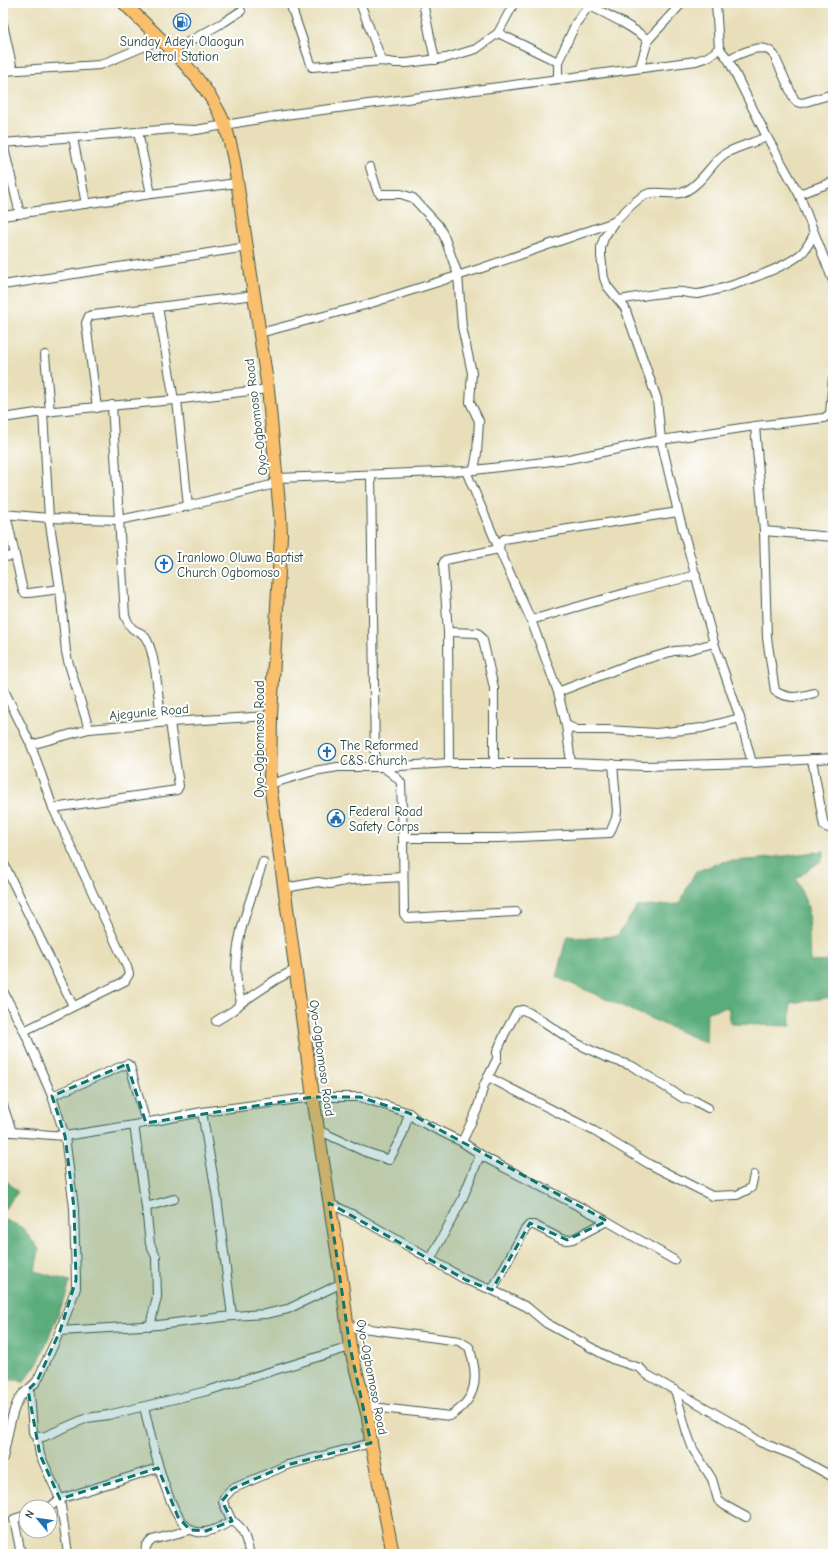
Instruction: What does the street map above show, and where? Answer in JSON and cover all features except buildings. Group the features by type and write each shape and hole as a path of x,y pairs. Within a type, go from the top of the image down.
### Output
{"highway":[{"name":"Oyo-Ogbomoso Road","path":"124,3 172,51 204,88 219,112 231,145 255,295 268,389 280,514 281,535 271,716 270,784 313,1097 342,1283 350,1347 368,1417 371,1443 393,1554"}],"street":[{"path":"290,3 312,67 382,61 395,63 446,58 476,48 498,33 514,3"},
{"path":"360,3 382,61"},
{"path":"640,67 648,40 682,3"},
{"path":"20,214 3,143 173,129 196,130 277,116 640,67 696,61 714,54 718,48 716,3"},
{"path":"426,4 435,60"},
{"path":"558,79 558,62 576,23 590,4 634,28 648,40"},
{"path":"172,51 241,11"},
{"path":"3,24 13,70"},
{"path":"498,33 558,62"},
{"path":"3,71 100,65 160,40"},
{"path":"718,48 728,59 767,137 799,194 833,281"},
{"path":"728,59 757,48 762,48 771,51 794,99 797,102 802,103 833,94"},
{"path":"138,132 151,194"},
{"path":"752,763 740,718 714,643 678,512 662,440 657,399 625,308 607,286 601,256 604,238 614,222 626,212 635,201 647,194 686,192 707,174 720,158 727,153 767,137"},
{"path":"73,138 86,204"},
{"path":"370,167 377,190 380,194 402,194 409,196 438,225 444,236 458,275 462,302 462,327 472,373 470,402 479,421 477,453 470,470 499,549 531,620 558,692 566,725 572,763"},
{"path":"799,194 833,182"},
{"path":"3,216 151,194 237,184"},
{"path":"260,333 365,305 614,222"},
{"path":"619,300 685,291 696,294 749,279 793,260 803,251 814,234"},
{"path":"3,285 247,247"},
{"path":"97,408 86,323 89,316 255,295"},
{"path":"158,307 174,400 177,400 188,506"},
{"path":"45,355 49,518 60,589 68,661 89,729"},
{"path":"60,589 25,593 23,591 4,514 49,518 118,520 188,506 271,485 277,478 470,470 569,459 662,440 755,426 824,418 830,414 833,378"},
{"path":"3,418 268,389"},
{"path":"53,808 176,790 179,786 170,722 161,717 152,652 142,632 134,629 128,623 125,616 112,405"},
{"path":"755,426 764,531 767,638 775,691 783,696 798,697 814,693"},
{"path":"371,475 375,758 378,764 397,776 401,783 404,914 407,918 516,912"},
{"path":"499,549 500,543 504,539 678,512"},
{"path":"764,531 833,537"},
{"path":"449,763 448,632 443,564 445,560 499,549"},
{"path":"3,557 15,556"},
{"path":"531,620 629,592 696,575"},
{"path":"448,632 478,633 483,640 494,688 494,764"},
{"path":"558,692 632,663 674,651 688,650 714,643"},
{"path":"4,692 31,745 53,808 129,974 125,981 24,1031"},
{"name":"Ajegunle Road","path":"31,745 89,729 170,722 271,716"},
{"path":"566,725 577,730 656,733 702,728 740,718"},
{"path":"270,784 314,771 338,767 384,767 449,763 572,763 645,766 752,763 833,758"},
{"path":"812,759 824,826 833,830"},
{"path":"403,838 499,838 610,833 616,818 617,810 613,764"},
{"path":"3,862 73,1006"},
{"path":"241,1003 237,981 237,956 242,922 262,862"},
{"path":"285,888 318,882 330,884 350,880 403,877"},
{"path":"216,1021 234,1010 241,1003 277,978 296,970"},
{"path":"3,991 24,1031 52,1096 65,1136 74,1208 76,1280 76,1288 60,1331 37,1380 32,1387 21,1396 11,1419 3,1458"},
{"path":"462,1142 477,1110 484,1085 497,1059 497,1052 505,1033 517,1011 523,1010 530,1012 576,1043 605,1057 632,1066 683,1098 695,1101 708,1108"},
{"path":"52,1096 127,1064 130,1066 146,1122"},
{"path":"488,1077 594,1131 649,1164 712,1196 737,1195 751,1188 754,1175"},
{"path":"3,1130 65,1136 202,1112 313,1097 360,1097 409,1113 417,1120 462,1142 486,1158"},
{"path":"3,1105 12,1132"},
{"path":"202,1112 218,1198 232,1316"},
{"path":"318,1130 363,1151 389,1160 402,1136 409,1113"},
{"path":"134,1125 150,1244 156,1256 158,1297 150,1326"},
{"path":"430,1260 462,1200 480,1155 606,1221 674,1260"},
{"path":"146,1207 174,1199"},
{"path":"329,1203 358,1217 466,1280 492,1290 527,1307 546,1323 612,1359 640,1368 646,1374 734,1424 760,1442 793,1455 833,1477"},
{"path":"492,1290 524,1231 529,1225 534,1225 561,1239 567,1240 573,1239 606,1221"},
{"path":"60,1331 150,1326 232,1316 266,1314 288,1309 342,1283"},
{"path":"348,1326 458,1341 470,1347 476,1373 474,1389 458,1411 450,1416 364,1406"},
{"path":"28,1390 30,1394 33,1432 38,1436 43,1437 87,1418 144,1407 207,1391 350,1347"},
{"path":"675,1390 693,1449 712,1478 718,1500 746,1517"},
{"path":"144,1407 158,1468 178,1517 190,1530"},
{"path":"38,1436 40,1455 60,1499 68,1554"},
{"path":"250,1554 242,1528 232,1521 223,1502 224,1498 232,1489 287,1465 371,1443"},
{"path":"60,1499 158,1468"},
{"path":"18,1518 14,1519 21,1554"},
{"path":"145,1554 146,1546 152,1540 190,1530 197,1532 206,1531 232,1521"}],"highlighted area":[{"path":"127,1064 146,1123 313,1097 360,1097 409,1113 607,1221 567,1240 530,1223 492,1290 466,1280 329,1203 350,1347 371,1443 287,1465 232,1489 222,1501 232,1521 206,1531 190,1530 178,1517 158,1468 60,1499 40,1455 28,1390 37,1381 60,1331 76,1280 74,1208 65,1136 52,1096"}],"green space":[{"path":"824,851 822,860 796,879 808,907 810,962 833,961 833,997 790,1003 791,1026 731,1024 728,1007 707,1012 706,1043 556,977 567,936 588,938 617,936 637,907 679,904 695,872 721,862"},
{"path":"3,1177 18,1192 3,1211"},
{"path":"3,1219 22,1227 39,1249 35,1271 70,1281 65,1298 39,1361 24,1381 3,1379"}],"place":[{"name":"Sunday Adeyi Olaogun Petrol Station","path":"182,22"},
{"name":"Iranlowo Oluwa Baptist Church Ogbomoso","path":"164,564"},
{"name":"The Reformed C&S Church","path":"327,752"},
{"name":"Federal Road Safety Corps","path":"336,818"}]}
